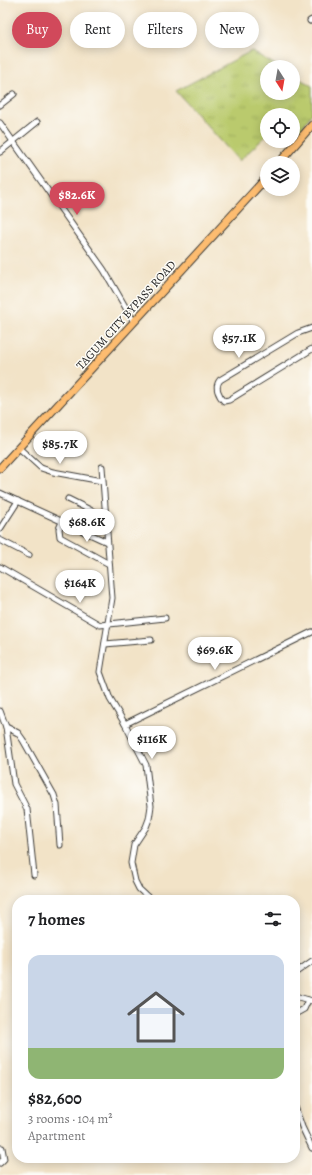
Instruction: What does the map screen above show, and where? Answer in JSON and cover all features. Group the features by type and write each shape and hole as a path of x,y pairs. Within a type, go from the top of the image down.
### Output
{"main road":[{"path":"285,156 312,125"},
{"name":"TAGUM CITY BYPASS ROAD","path":"0,468 260,184"}],"street":[{"path":"0,105 14,94"},
{"path":"0,152 37,122"},
{"path":"0,123 104,270 134,322"},
{"path":"312,328 298,333 220,380 217,388 224,401 229,400 312,349"},
{"path":"19,448 34,463 47,470 102,481"},
{"path":"102,466 112,598 100,666 102,680 110,699 146,765 151,806 146,827 134,845 131,863 134,877 139,889 146,895"},
{"path":"0,493 107,542"},
{"path":"68,499 106,518"},
{"path":"0,530 18,501"},
{"path":"62,522 58,533 60,537 110,564"},
{"path":"0,540 29,555"},
{"path":"0,567 60,601 96,624 107,626 165,618"},
{"path":"125,724 312,632"},
{"path":"105,644 151,640"},
{"path":"0,711 6,727 14,784 27,809 34,875"},
{"path":"6,727 18,733 23,740 54,795 57,805 60,845"},
{"path":"300,970 312,962"},
{"path":"300,997 310,1000 304,1009 300,1011"},
{"path":"300,1121 312,1148"},
{"path":"0,1163 4,1159 2,1148"}],"green space":[{"path":"251,51 267,60 260,60 260,100 300,100 300,79 312,86 312,113 300,131 300,108 260,108 260,142 239,161 176,91"}]}
